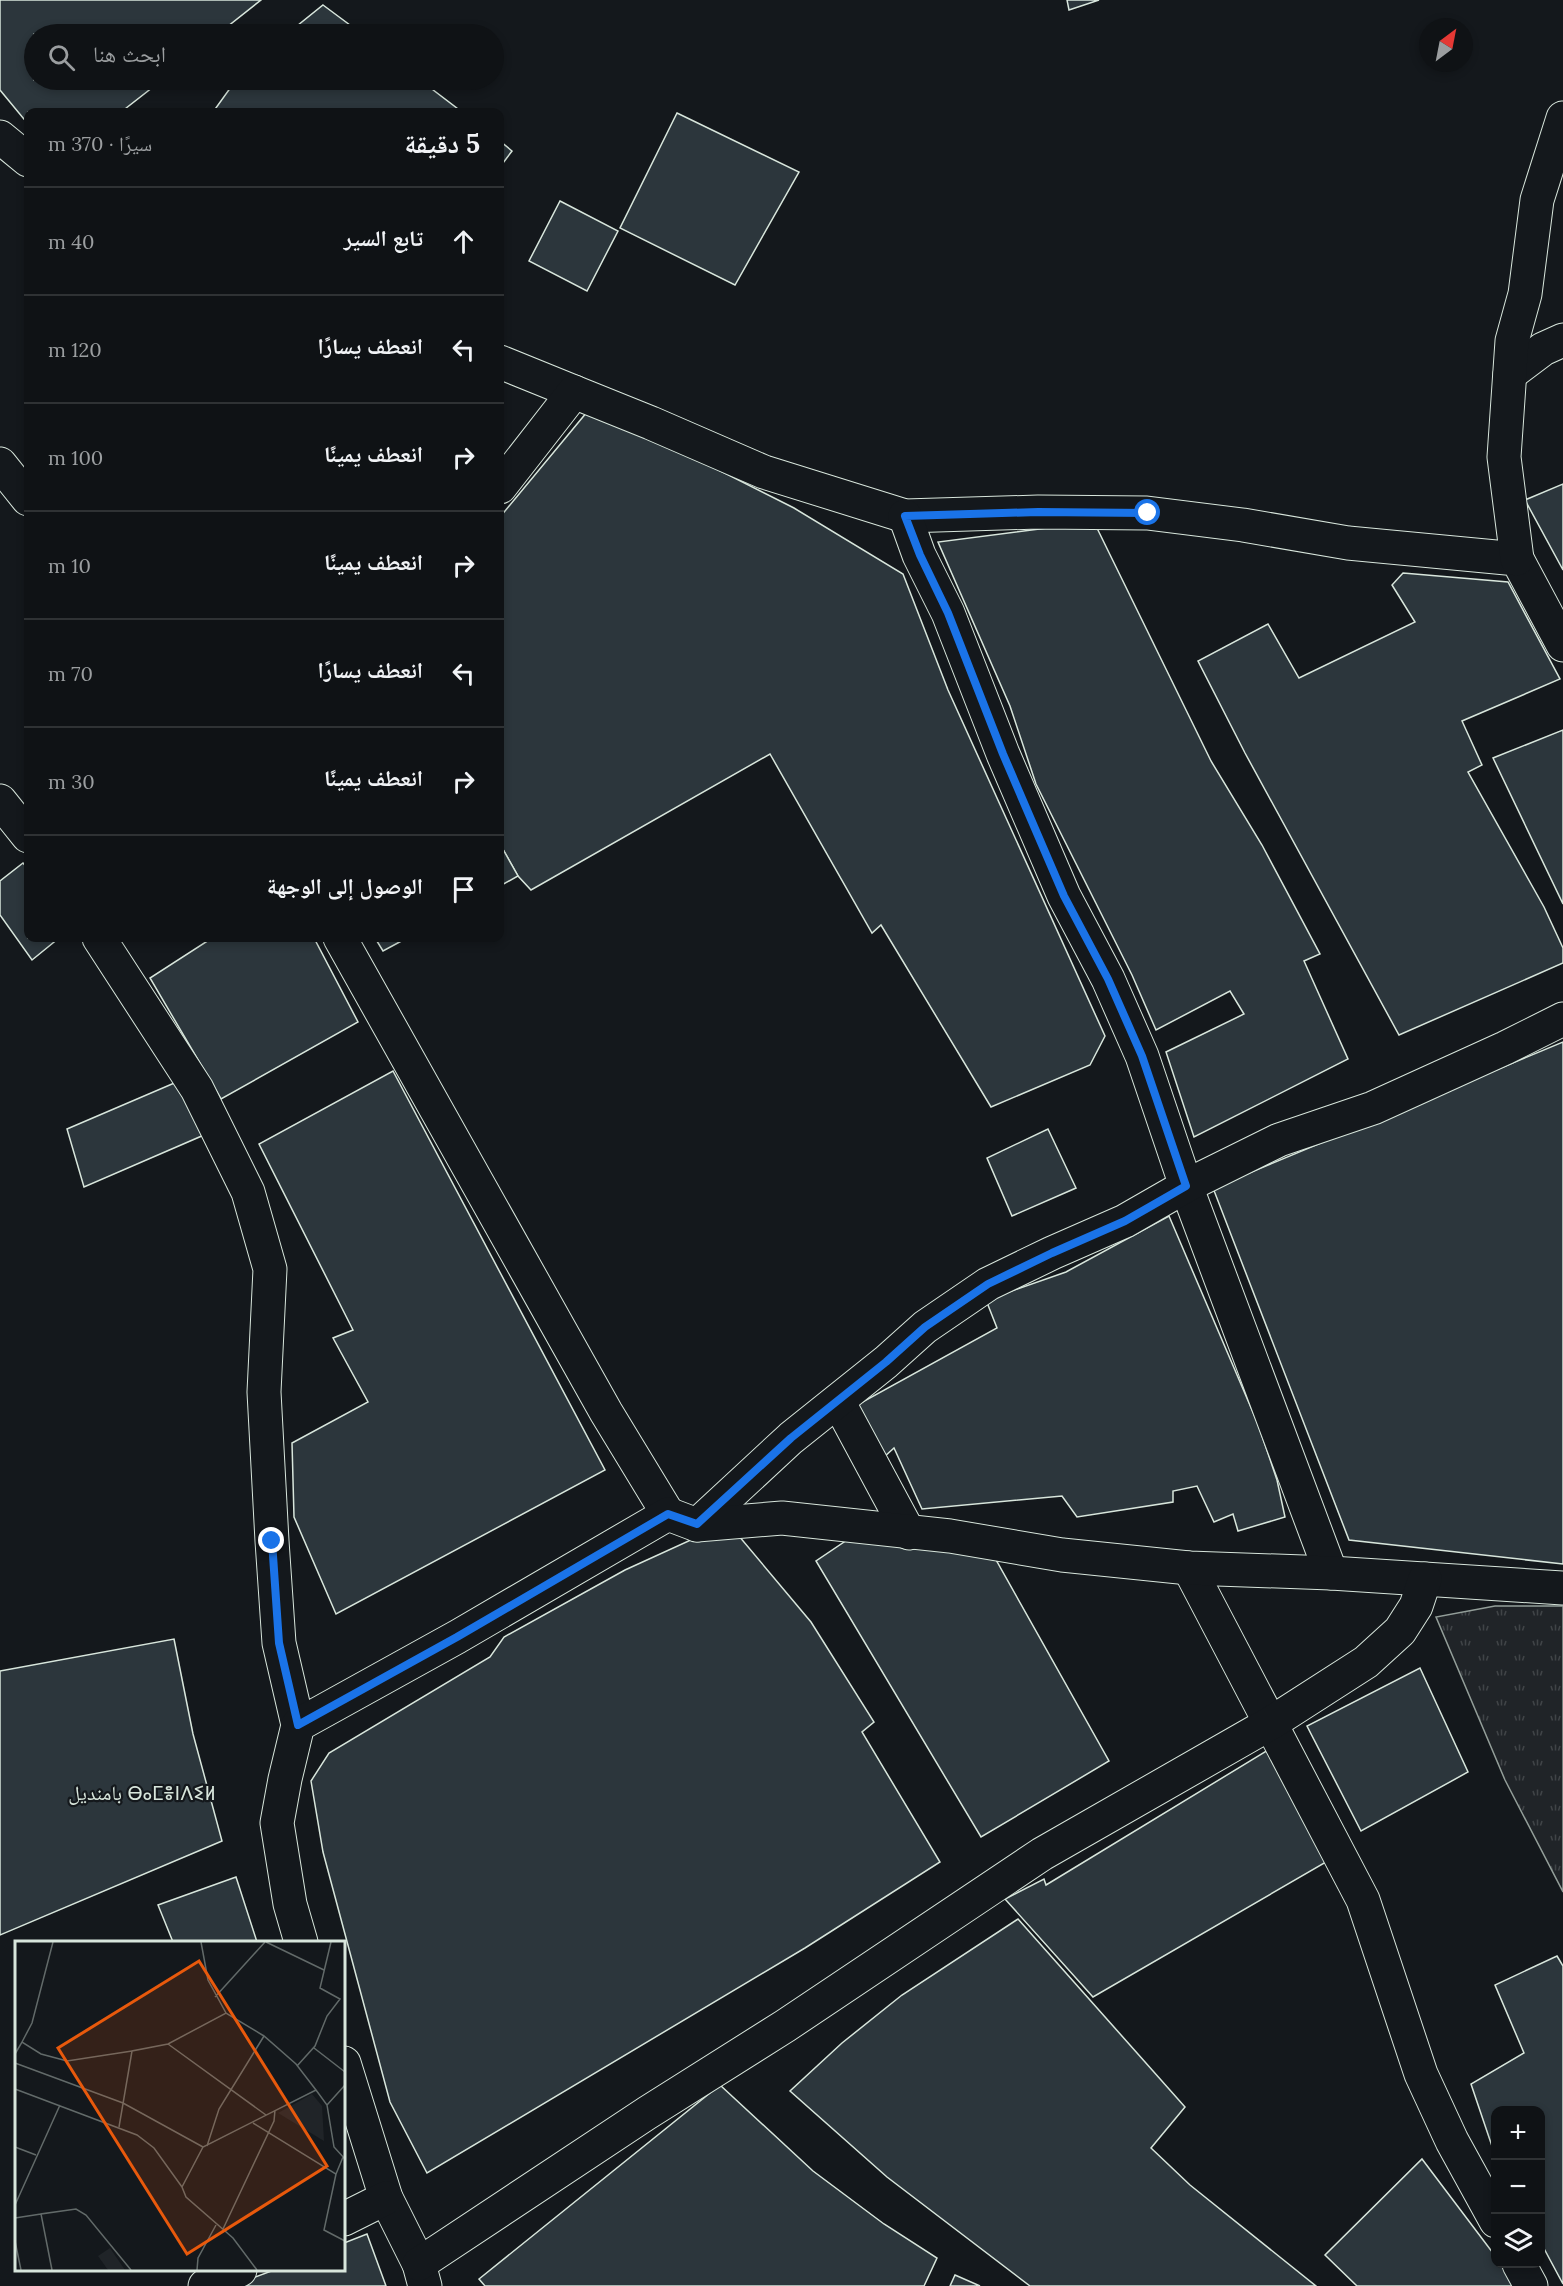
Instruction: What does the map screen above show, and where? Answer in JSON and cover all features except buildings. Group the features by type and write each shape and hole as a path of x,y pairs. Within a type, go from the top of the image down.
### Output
{"street":[{"path":"1563,118 1537,200 1525,294 1512,341 1504,457 1517,559 1563,645"},
{"path":"0,137 24,157"},
{"path":"1510,374 1543,349 1563,340"},
{"path":"504,364 764,472 905,516 1038,512 1148,513 1243,525 1348,543 1517,559"},
{"path":"504,482 574,392"},
{"path":"0,464 24,494"},
{"path":"905,516 920,555 948,613 1003,754 1064,896 1108,979 1142,1056 1186,1186 1331,1573"},
{"path":"0,801 24,831"},
{"path":"102,942 196,1089 248,1192 270,1269 264,1392 272,1541 279,1643 298,1725 285,1779 278,1823 290,1904 301,1941"},
{"path":"342,942 606,1413 682,1519"},
{"path":"298,1725 457,1637 682,1519 838,1401 925,1327 988,1284 1125,1221 1186,1186 1279,1140 1373,1108 1563,1019"},
{"path":"838,1401 909,1533"},
{"path":"682,1519 782,1518 950,1536 1062,1555 1189,1568 1331,1573 1563,1588"},
{"path":"1189,1568 1363,1900 1421,2074 1452,2141 1492,2214"},
{"path":"345,2066 386,2198 422,2275 646,2113 784,2025 1042,1854 1270,1724 1366,1662 1400,1631 1416,1606 1425,1579"},
{"path":"345,2218 386,2198"},
{"path":"1521,2268 1531,2286"},
{"path":"205,2286 238,2271"}],"green space":[{"path":"1495,1606 1563,1606 1563,1892 1505,1780 1436,1617"}],"district":[{"name":"بامنديل ⴱⴰⵎⴻⵏⴷⵉⵍ","path":"142,1792"}],"route":[{"path":"272,1541 279,1643 298,1725 457,1637 668,1514 697,1524 791,1438 886,1362 925,1327 988,1284 1125,1221 1186,1186 1142,1056 1108,979 1064,896 1003,754 948,613 920,555 905,516 1038,512 1148,513"}]}
